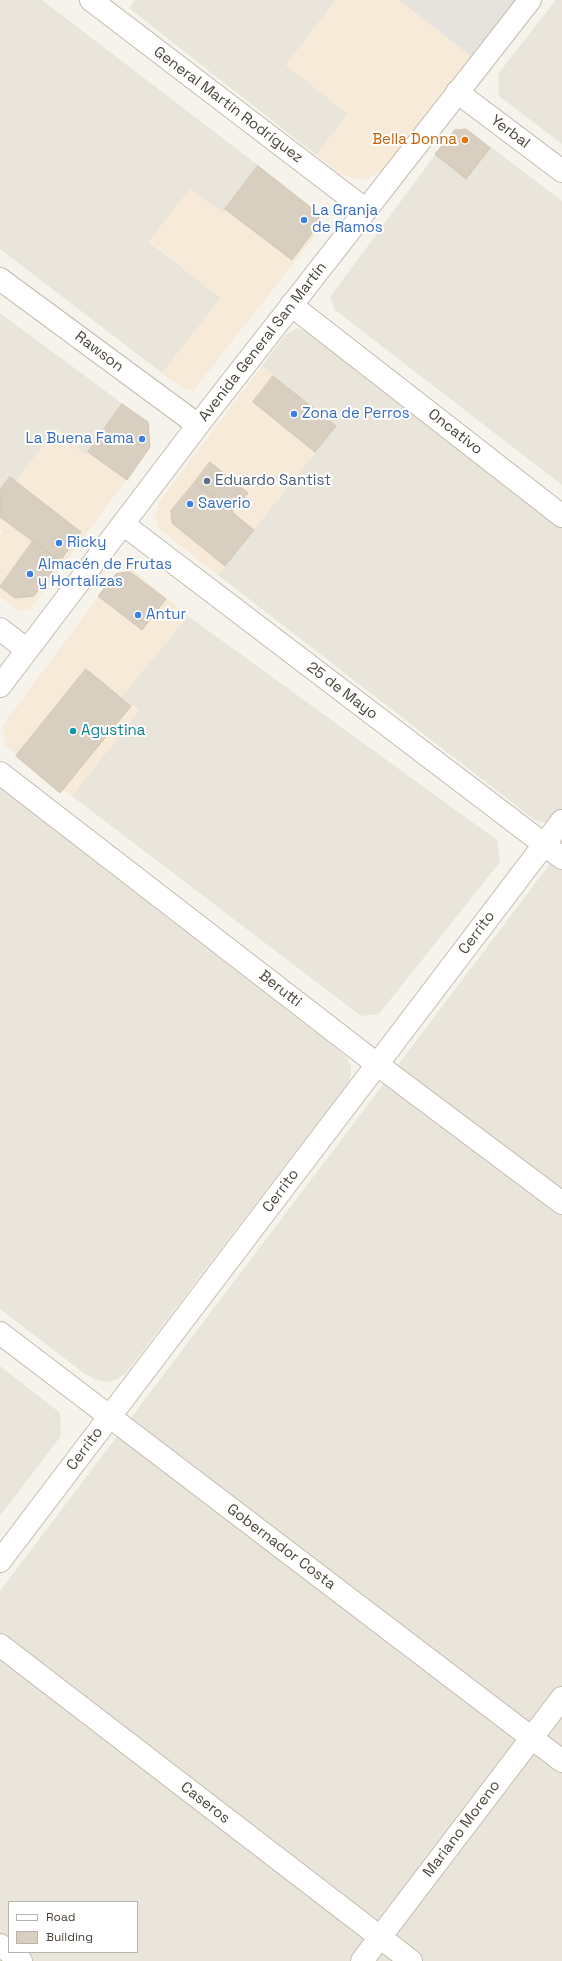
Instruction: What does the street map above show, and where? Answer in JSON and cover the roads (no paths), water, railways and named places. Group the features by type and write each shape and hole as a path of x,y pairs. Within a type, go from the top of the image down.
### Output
{"street":[{"name":"General Martín Rodríguez","path":"90,0 366,210"},
{"name":"Avenida General San Martín","path":"0,686 198,425 530,0"},
{"name":"Yerbal","path":"457,92 562,171"},
{"name":"Rawson","path":"0,278 198,425"},
{"name":"Oncativo","path":"291,305 562,516"},
{"name":"25 de Mayo","path":"123,524 562,858"},
{"path":"0,629 27,650"},
{"name":"Berutti","path":"0,773 378,1064 562,1203"},
{"name":"Cerrito","path":"0,1561 562,821"},
{"name":"Gobernador Costa","path":"0,1333 562,1761"},
{"name":"Caseros","path":"0,1645 411,1961"},
{"name":"Mariano Moreno","path":"362,1961 562,1698"},
{"path":"0,1945 8,1951"},
{"path":"10,1953 21,1961"}],"place":[{"name":"Bella Donna","path":"465,140"},
{"name":"La Granja de Ramos","path":"304,220"},
{"name":"Zona de Perros","path":"294,414"},
{"name":"La Buena Fama","path":"142,439"},
{"name":"Eduardo Santist","path":"207,481"},
{"name":"Saverio","path":"190,504"},
{"name":"Ricky","path":"59,543"},
{"name":"Almacén de Frutas y Hortalizas","path":"30,574"},
{"name":"Antur","path":"138,615"},
{"name":"Agustina","path":"73,731"}]}
